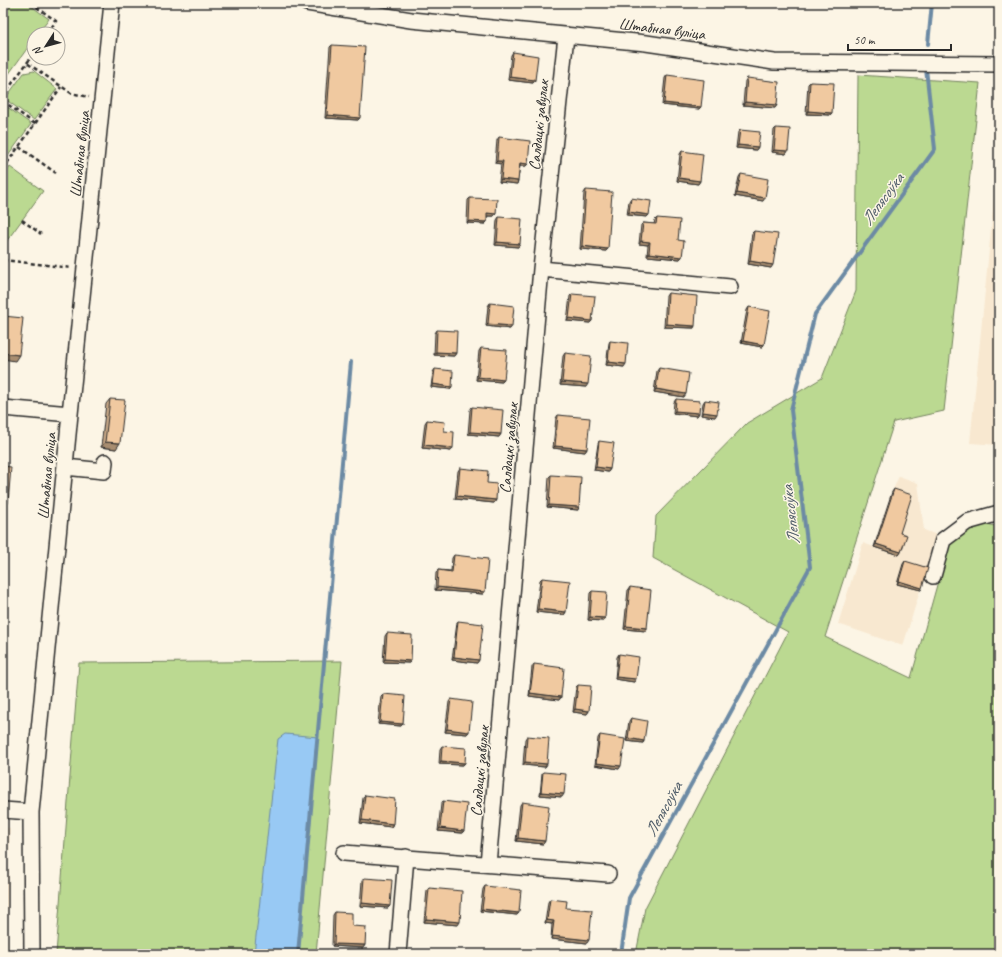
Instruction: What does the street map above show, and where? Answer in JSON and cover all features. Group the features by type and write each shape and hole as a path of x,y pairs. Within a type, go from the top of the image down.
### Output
{"street":[{"name":"Штабная вуліца","path":"32,954 31,812 112,3"},
{"name":"Штабная вуліца","path":"307,3 411,20 646,43 774,62 999,64"},
{"name":"Салдацкі завулак","path":"488,864 541,269 566,36"},
{"path":"541,269 730,287"},
{"path":"3,408 70,414"},
{"path":"65,467 104,472 105,462"},
{"path":"933,576 943,540 967,522 999,513"},
{"path":"3,810 31,812"},
{"path":"344,853 608,874"},
{"path":"398,954 406,857"}],"path":[{"path":"31,3 56,21 53,26"},
{"path":"3,96 26,64"},
{"path":"31,66 70,93 102,99"},
{"path":"3,169 61,87"},
{"path":"3,101 35,124"},
{"path":"19,147 56,173"},
{"path":"22,220 41,234"},
{"path":"3,260 85,270"}],"shaded area":[{"path":"999,148 999,445 970,443"},
{"path":"899,476 918,483 924,530 937,535 903,646 838,624 863,543 874,547 892,492"},
{"path":"3,827 10,828 6,954 3,954"}],"green space":[{"path":"3,3 27,3 49,19 44,26 26,26 26,50 3,82"},
{"path":"34,71 57,89 34,120 5,99 24,73"},
{"path":"858,75 980,83 944,411 894,422 825,637 911,678 949,542 980,522 999,527 999,954 636,954 645,908 788,632 653,558 656,516 747,423 822,378 856,291"},
{"path":"3,104 31,124 3,163"},
{"path":"10,167 43,191 3,246 3,177"},
{"path":"342,661 316,954 56,954 79,663"}],"water":[{"path":"285,734 318,737 298,954 254,954 278,739"}],"building":[{"path":"332,45 365,47 360,118 327,115"},
{"path":"513,52 538,56 535,80 510,77"},
{"path":"667,75 704,80 701,107 664,103"},
{"path":"747,78 779,82 777,105 745,102"},
{"path":"810,82 834,83 832,113 808,111"},
{"path":"776,128 790,129 788,151 774,150"},
{"path":"740,130 760,132 758,147 738,145"},
{"path":"499,137 530,141 528,164 520,163 518,181 501,179 503,161 497,161"},
{"path":"682,151 703,154 700,181 679,178"},
{"path":"741,174 768,179 765,198 737,193"},
{"path":"586,190 612,192 608,249 582,246"},
{"path":"470,198 497,199 496,214 487,213 487,222 469,221"},
{"path":"631,198 651,201 649,215 629,212"},
{"path":"499,217 522,219 520,244 497,242"},
{"path":"657,218 680,220 678,240 684,241 682,257 649,253 650,242 641,241 643,223 656,224"},
{"path":"754,231 778,234 773,265 750,261"},
{"path":"668,293 697,296 695,326 666,324"},
{"path":"572,294 595,296 592,321 569,318"},
{"path":"490,303 514,306 512,326 488,324"},
{"path":"749,307 770,311 764,345 743,341"},
{"path":"3,316 23,318 19,355 3,353"},
{"path":"437,330 457,331 456,353 436,352"},
{"path":"610,341 628,343 626,364 608,362"},
{"path":"481,348 507,350 504,380 478,377"},
{"path":"565,353 591,356 588,384 562,382"},
{"path":"659,368 689,373 686,394 656,389"},
{"path":"435,369 453,371 452,387 433,384"},
{"path":"110,399 125,400 120,443 105,442"},
{"path":"676,399 700,401 699,413 675,411"},
{"path":"705,400 719,402 717,414 703,412"},
{"path":"472,407 503,410 501,434 470,432"},
{"path":"558,415 590,418 587,449 555,446"},
{"path":"427,420 445,422 444,431 454,432 453,448 424,445"},
{"path":"599,441 614,443 610,469 596,467"},
{"path":"3,466 11,467 8,503 3,503"},
{"path":"460,468 488,471 487,483 497,484 496,500 457,496"},
{"path":"551,475 581,477 579,507 549,505"},
{"path":"894,489 912,495 900,533 907,535 901,552 876,544"},
{"path":"454,555 488,559 485,592 437,587 438,570 452,572"},
{"path":"905,561 928,568 922,588 899,581"},
{"path":"542,578 570,581 566,612 538,609"},
{"path":"630,587 651,590 647,628 626,626"},
{"path":"592,591 607,592 605,618 590,617"},
{"path":"458,621 483,624 479,660 454,657"},
{"path":"387,633 412,635 411,661 385,659"},
{"path":"619,654 639,657 636,679 616,677"},
{"path":"534,664 564,668 561,697 530,693"},
{"path":"578,685 591,686 589,711 575,709"},
{"path":"383,694 405,696 403,724 380,722"},
{"path":"451,699 472,702 469,732 447,729"},
{"path":"631,718 647,721 644,741 628,738"},
{"path":"600,735 625,739 621,766 596,763"},
{"path":"527,736 549,738 547,764 525,762"},
{"path":"442,746 466,748 465,763 441,761"},
{"path":"543,772 566,774 564,794 541,792"},
{"path":"365,795 395,799 393,824 362,820"},
{"path":"443,801 467,804 464,831 440,828"},
{"path":"522,802 549,806 545,841 518,838"},
{"path":"364,878 392,880 390,906 362,903"},
{"path":"485,886 521,890 519,913 482,909"},
{"path":"429,888 462,891 460,922 426,919"},
{"path":"550,899 567,901 566,908 592,910 589,940 552,936 554,921 547,920"},
{"path":"335,912 352,913 352,926 366,927 365,945 334,944"}],"waterway":[{"name":"Лепясоўка","path":"928,44 932,3"},
{"name":"Лепясоўка","path":"621,954 629,898 810,567 791,410 815,314 935,149 926,69"},
{"path":"298,954 351,362"}]}
